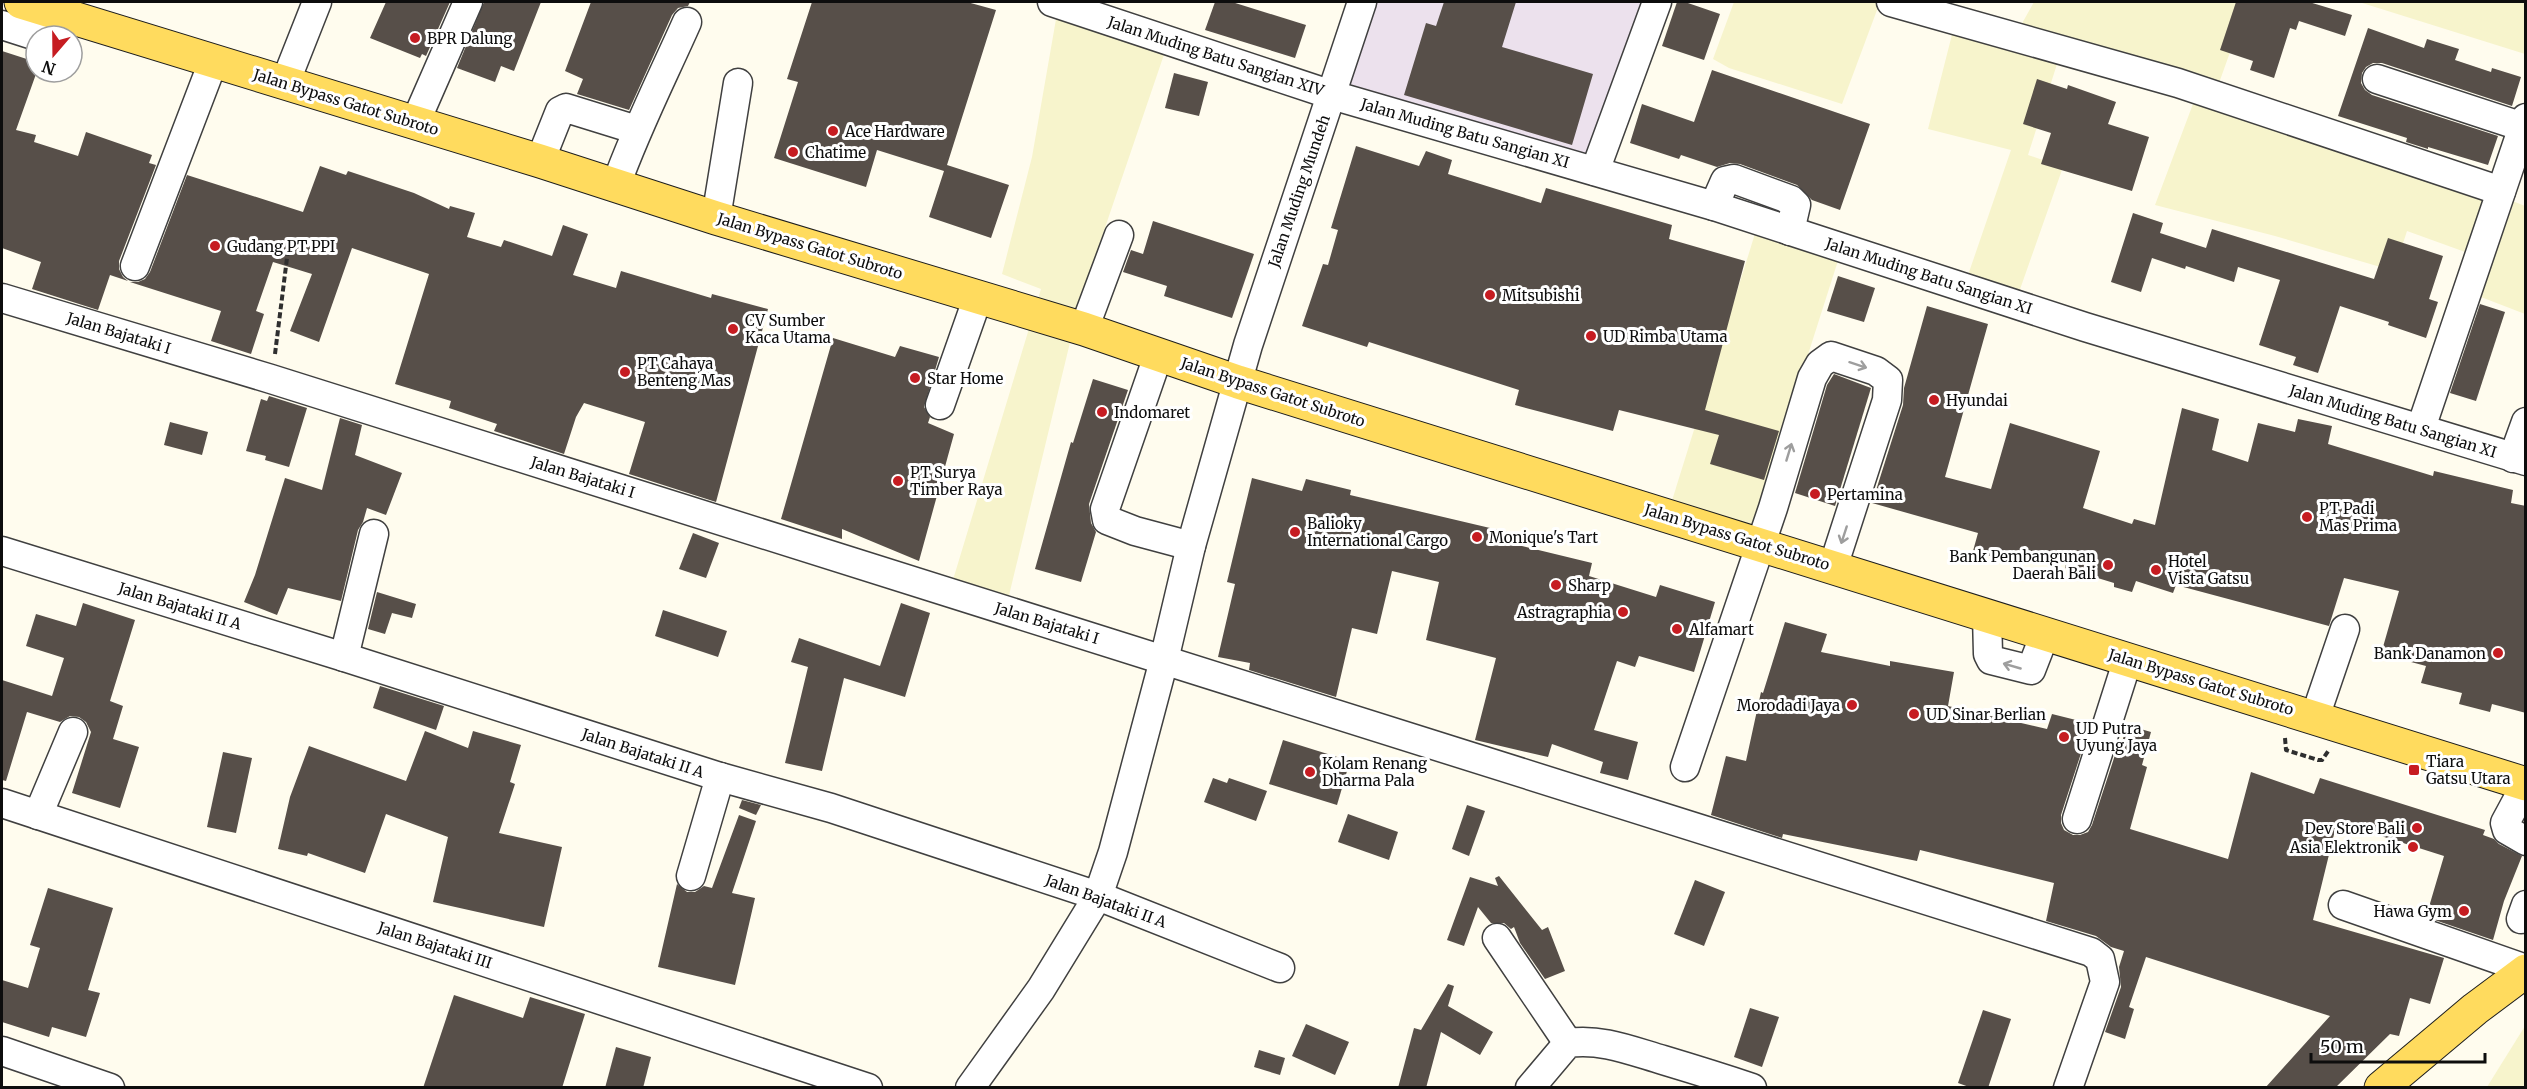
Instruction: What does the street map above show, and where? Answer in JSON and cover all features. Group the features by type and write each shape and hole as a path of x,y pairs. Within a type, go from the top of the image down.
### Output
{"main road":[{"name":"Jalan Bypass Gatot Subroto","path":"34,6 1084,330 1238,382 2526,784"},
{"path":"2381,1088 2475,1009 2526,970"}],"street":[{"path":"285,83 317,2"},
{"path":"415,123 468,2"},
{"name":"Jalan Muding Mundeh","path":"970,1088 1041,989 1098,896 1113,852 1164,660 1191,546 1248,345 1362,2"},
{"path":"1595,171 1657,2"},
{"path":"1891,2 2178,83 2501,191"},
{"name":"Jalan Muding Batu Sangian XIV","path":"1062,3 1332,95"},
{"path":"2,25 33,35 39,31 34,6"},
{"path":"616,185 637,130 650,107 687,22"},
{"path":"135,266 213,62"},
{"path":"2377,79 2524,122 2421,428"},
{"path":"716,218 738,83"},
{"name":"Jalan Muding Batu Sangian XI","path":"1332,95 1714,206 2085,327 2421,428 2519,460"},
{"path":"540,161 560,111 566,108 637,130"},
{"path":"1084,330 1119,236"},
{"path":"940,405 978,297"},
{"name":"Jalan Bajataki I","path":"2,298 271,379 2091,952 2100,958 2105,982 2068,1088"},
{"path":"1158,356 1105,509 1107,520 1135,531 1191,546"},
{"path":"1685,767 1773,508 1812,378 1820,364 1831,356 1876,371 1888,380 1887,400 1833,567"},
{"path":"2519,460 2526,422"},
{"path":"344,657 374,534"},
{"name":"Jalan Bajataki II A","path":"2,551 720,777 831,808 1098,896 1280,968"},
{"path":"2315,717 2345,628"},
{"path":"2077,819 2128,659"},
{"path":"38,815 73,732"},
{"path":"691,876 720,777"},
{"path":"2526,784 2505,823 2507,830 2526,841"},
{"name":"Jalan Bajataki III","path":"2,803 868,1088"},
{"path":"2343,905 2526,970"},
{"path":"1497,938 1568,1043"},
{"path":"1530,1088 1568,1043 1600,1042 1752,1088"},
{"path":"2,1051 110,1088"}],"path":[{"path":"271,379 288,250"}],"shaded area":[{"path":"1059,2 1171,34 1080,301 1005,612 949,593 1041,289 1002,274 1032,157"},
{"path":"1368,2 1663,2 1605,163 1343,82"},
{"path":"1734,2 1880,2 1842,104 1729,68 1713,59"},
{"path":"2034,2 2248,2 2219,83 2525,206 2525,314 2468,292 2479,257 2407,231 2394,271 2275,236 2155,205 2202,80 2065,39 2028,155 2063,167 2018,295 1967,278 2011,150 1928,129 1959,7 2020,27"},
{"path":"2359,2 2525,2 2525,54"},
{"path":"1758,224 1843,245 1751,533 1670,507"},
{"path":"2525,1026 2525,1087 2487,1087"}],"building":[{"path":"386,2 450,2 426,56 422,54 420,58 370,38"},
{"path":"484,2 541,2 514,71 501,66 495,82 457,68"},
{"path":"591,2 690,2 688,6 678,8 672,15 629,110 577,94 583,79 565,71"},
{"path":"812,2 967,2 996,10 947,165 1009,185 991,238 929,217 944,171 877,150 866,187 774,158 798,82 787,79"},
{"path":"1215,2 1232,2 1306,25 1295,58 1205,30"},
{"path":"1444,2 1516,2 1502,47 1593,74 1572,145 1404,95 1426,23 1436,26"},
{"path":"1677,2 1685,2 1720,14 1704,60 1662,46"},
{"path":"2236,2 2309,2 2352,15 2345,36 2299,21 2296,30 2290,28 2274,78 2250,70 2253,61 2220,50"},
{"path":"2368,28 2424,48 2427,39 2459,49 2455,60 2491,72 2492,68 2521,77 2512,106 2382,63 2373,63 2362,73 2361,83 2372,95 2498,136 2488,165 2406,142 2407,138 2338,116"},
{"path":"2,51 24,58 24,84 32,84 16,130 36,135 34,142 78,156 86,132 152,155 149,163 156,165 119,261 119,269 128,281 110,275 98,310 32,289 41,262 2,248"},
{"path":"1712,70 1870,124 1840,210 1812,200 1797,185 1740,164 1730,163 1717,167 1681,155 1679,159 1630,143 1642,104 1694,122"},
{"path":"1174,73 1208,82 1199,116 1165,108"},
{"path":"2037,79 2067,89 2068,85 2116,102 2108,124 2149,137 2132,191 2041,164 2051,133 2023,124"},
{"path":"1356,146 1419,166 1426,151 1452,160 1448,174 1541,203 1546,188 1672,225 1669,239 1745,261 1705,410 1779,431 1764,480 1710,464 1719,435 1619,410 1613,431 1515,405 1519,390 1369,342 1367,347 1302,326 1323,264 1328,265 1338,230 1331,228"},
{"path":"320,166 346,175 348,171 414,193 449,209 450,206 475,213 467,237 501,247 504,240 552,256 563,225 588,234 573,275 616,288 621,271 711,298 712,294 768,309 716,502 629,474 645,422 584,403 576,417 564,454 494,431 497,424 449,408 451,401 395,384 429,274 352,248 319,342 290,331 312,274 273,262 256,311 264,314 251,354 211,341 221,311 130,282 145,279 150,272 187,175 303,212"},
{"path":"2133,213 2163,223 2160,233 2206,248 2212,229 2374,279 2388,238 2443,256 2429,299 2438,302 2426,338 2388,325 2389,322 2340,306 2318,373 2293,365 2296,357 2259,345 2280,280 2238,267 2234,282 2186,266 2185,269 2152,258 2141,292 2111,282"},
{"path":"1153,221 1254,254 1232,318 1164,296 1167,286 1123,272 1131,250 1143,254"},
{"path":"1838,276 1875,288 1864,322 1827,311"},
{"path":"2480,304 2505,312 2476,401 2450,393"},
{"path":"1927,306 1988,324 1945,477 1991,489 2010,423 2100,451 2083,508 2132,524 2134,519 2155,525 2182,408 2219,419 2212,450 2248,462 2258,423 2295,432 2298,419 2332,426 2328,444 2433,476 2434,471 2513,490 2511,503 2526,506 2526,713 2492,704 2490,712 2459,704 2462,693 2421,683 2426,666 2381,654 2399,591 2344,578 2329,626 2176,585 2173,593 2136,581 2132,592 2114,587 2114,583 2065,568 2066,564 2024,549 2020,565 1973,551 1978,533 1872,503 1903,405 1904,388"},
{"path":"833,338 895,357 900,346 939,357 924,407 930,417 928,423 954,434 919,561 842,529 842,539 781,519"},
{"path":"1834,374 1871,388 1835,506 1795,493 1827,385"},
{"path":"1093,379 1128,390 1089,504 1091,523 1096,532 1081,582 1035,569 1071,442 1073,443"},
{"path":"269,396 307,408 289,467 265,460 266,456 246,451 261,399 267,401"},
{"path":"340,418 362,425 355,455 402,473 386,515 367,508 358,530 341,601 288,588 277,615 244,602 255,575 285,478 322,490"},
{"path":"170,422 208,432 202,455 164,445"},
{"path":"1252,478 1302,491 1306,479 1351,490 1350,495 1524,536 1522,546 1592,563 1589,576 1656,597 1660,585 1715,602 1694,672 1639,656 1635,667 1617,661 1594,730 1638,742 1628,780 1600,773 1603,762 1552,744 1548,757 1475,740 1496,658 1426,640 1439,582 1392,571 1377,634 1352,628 1336,697 1249,670 1250,663 1218,657 1235,584 1227,582"},
{"path":"693,533 719,543 706,578 679,569"},
{"path":"377,592 416,604 412,618 392,613 385,634 368,629"},
{"path":"83,603 135,620 110,701 123,706 113,739 139,747 120,808 72,793 91,732 86,722 79,717 70,716 60,722 27,712 6,781 2,780 2,680 52,696 64,658 26,646 36,614 76,626"},
{"path":"901,603 930,613 905,697 844,678 822,771 785,763 808,667 791,662 799,638 880,666"},
{"path":"663,610 727,631 718,657 655,636"},
{"path":"1785,622 1827,634 1821,652 1890,666 1890,661 1954,672 1948,706 2047,729 2052,714 2088,723 2082,743 2084,744 2061,815 2064,830 2073,835 2088,832 2092,825 2127,725 2151,732 2142,765 2147,767 2130,829 2228,859 2251,772 2314,794 2320,778 2485,830 2483,835 2522,856 2504,901 2493,940 2426,917 2444,856 2337,822 2313,920 2444,958 2430,1004 2410,998 2399,1036 2390,1034 2335,1088 2265,1088 2330,1016 2146,957 2129,1007 2134,1009 2125,1039 2105,1032 2121,987 2119,967 2124,951 2111,947 2096,936 2046,921 2054,883 1920,850 1917,861 1783,834 1782,838 1711,815 1726,756 1746,761 1761,692 1763,693"},
{"path":"380,686 444,706 436,730 373,708"},
{"path":"425,731 468,748 473,731 521,745 510,782 515,784 499,833 562,847 544,927 433,902 448,837 386,814 365,873 308,853 307,856 278,849 290,797 309,746 406,781"},
{"name":"Kolam Renang Dharma Pala","path":"1283,740 1350,761 1337,805 1269,784"},
{"path":"223,752 252,758 236,833 207,827"},
{"path":"1213,778 1227,783 1229,778 1267,791 1256,821 1204,802"},
{"path":"742,800 761,805 756,815 739,808"},
{"path":"1467,805 1485,811 1469,856 1452,849"},
{"path":"1348,814 1398,832 1389,860 1338,842"},
{"path":"739,815 756,821 732,893 755,898 735,985 658,967 677,884 687,892 695,892 704,886 712,888"},
{"path":"1499,876 1542,930 1548,927 1565,971 1545,979 1520,943 1514,927 1511,929 1504,923 1491,923 1478,907 1464,946 1447,940 1470,877 1498,886 1495,878"},
{"path":"1695,880 1725,892 1704,946 1674,934"},
{"path":"48,888 113,908 88,990 100,993 86,1037 52,1027 49,1037 2,1022 2,980 28,988 40,948 30,945"},
{"path":"1448,984 1454,986 1448,1006 1493,1032 1480,1055 1441,1032 1426,1088 1398,1088 1414,1028 1421,1030"},
{"path":"454,995 523,1018 530,997 585,1014 562,1088 423,1088"},
{"path":"1750,1008 1779,1017 1762,1067 1734,1057"},
{"path":"1983,1010 2011,1019 1988,1088 1972,1088 1958,1083"},
{"path":"1306,1024 1349,1042 1335,1075 1292,1056"},
{"path":"616,1047 651,1057 643,1088 605,1088"},
{"path":"1259,1050 1285,1058 1280,1075 1254,1067"}],"place":[{"name":"BPR Dalung","path":"415,38"},
{"name":"Ace Hardware","path":"833,131"},
{"name":"Chatime","path":"793,152"},
{"name":"Gudang PT PPI","path":"215,246"},
{"name":"Mitsubishi","path":"1490,295"},
{"name":"CV Sumber Kaca Utama","path":"733,329"},
{"name":"UD Rimba Utama","path":"1591,336"},
{"name":"PT Cahaya Benteng Mas","path":"625,372"},
{"name":"Star Home","path":"915,378"},
{"name":"Hyundai","path":"1934,400"},
{"name":"Indomaret","path":"1102,412"},
{"name":"PT Surya Timber Raya","path":"898,481"},
{"name":"Pertamina","path":"1815,494"},
{"name":"PT Padi Mas Prima","path":"2307,517"},
{"name":"Balioky International Cargo","path":"1295,532"},
{"name":"Monique's Tart","path":"1477,537"},
{"name":"Bank Pembangunan Daerah Bali","path":"2108,565"},
{"name":"Hotel Vista Gatsu","path":"2156,570"},
{"name":"Sharp","path":"1556,585"},
{"name":"Astragraphia","path":"1623,612"},
{"name":"Alfamart","path":"1677,629"},
{"name":"Bank Danamon","path":"2498,653"},
{"name":"Morodadi Jaya","path":"1852,705"},
{"name":"UD Sinar Berlian","path":"1914,714"},
{"name":"UD Putra Uyung Jaya","path":"2064,737"},
{"name":"Tiara Gatsu Utara","path":"2414,770"},
{"name":"Kolam Renang Dharma Pala","path":"1310,772"},
{"name":"Dev Store Bali","path":"2417,828"},
{"name":"Asia Elektronik","path":"2413,847"},
{"name":"Hawa Gym","path":"2464,911"}]}
